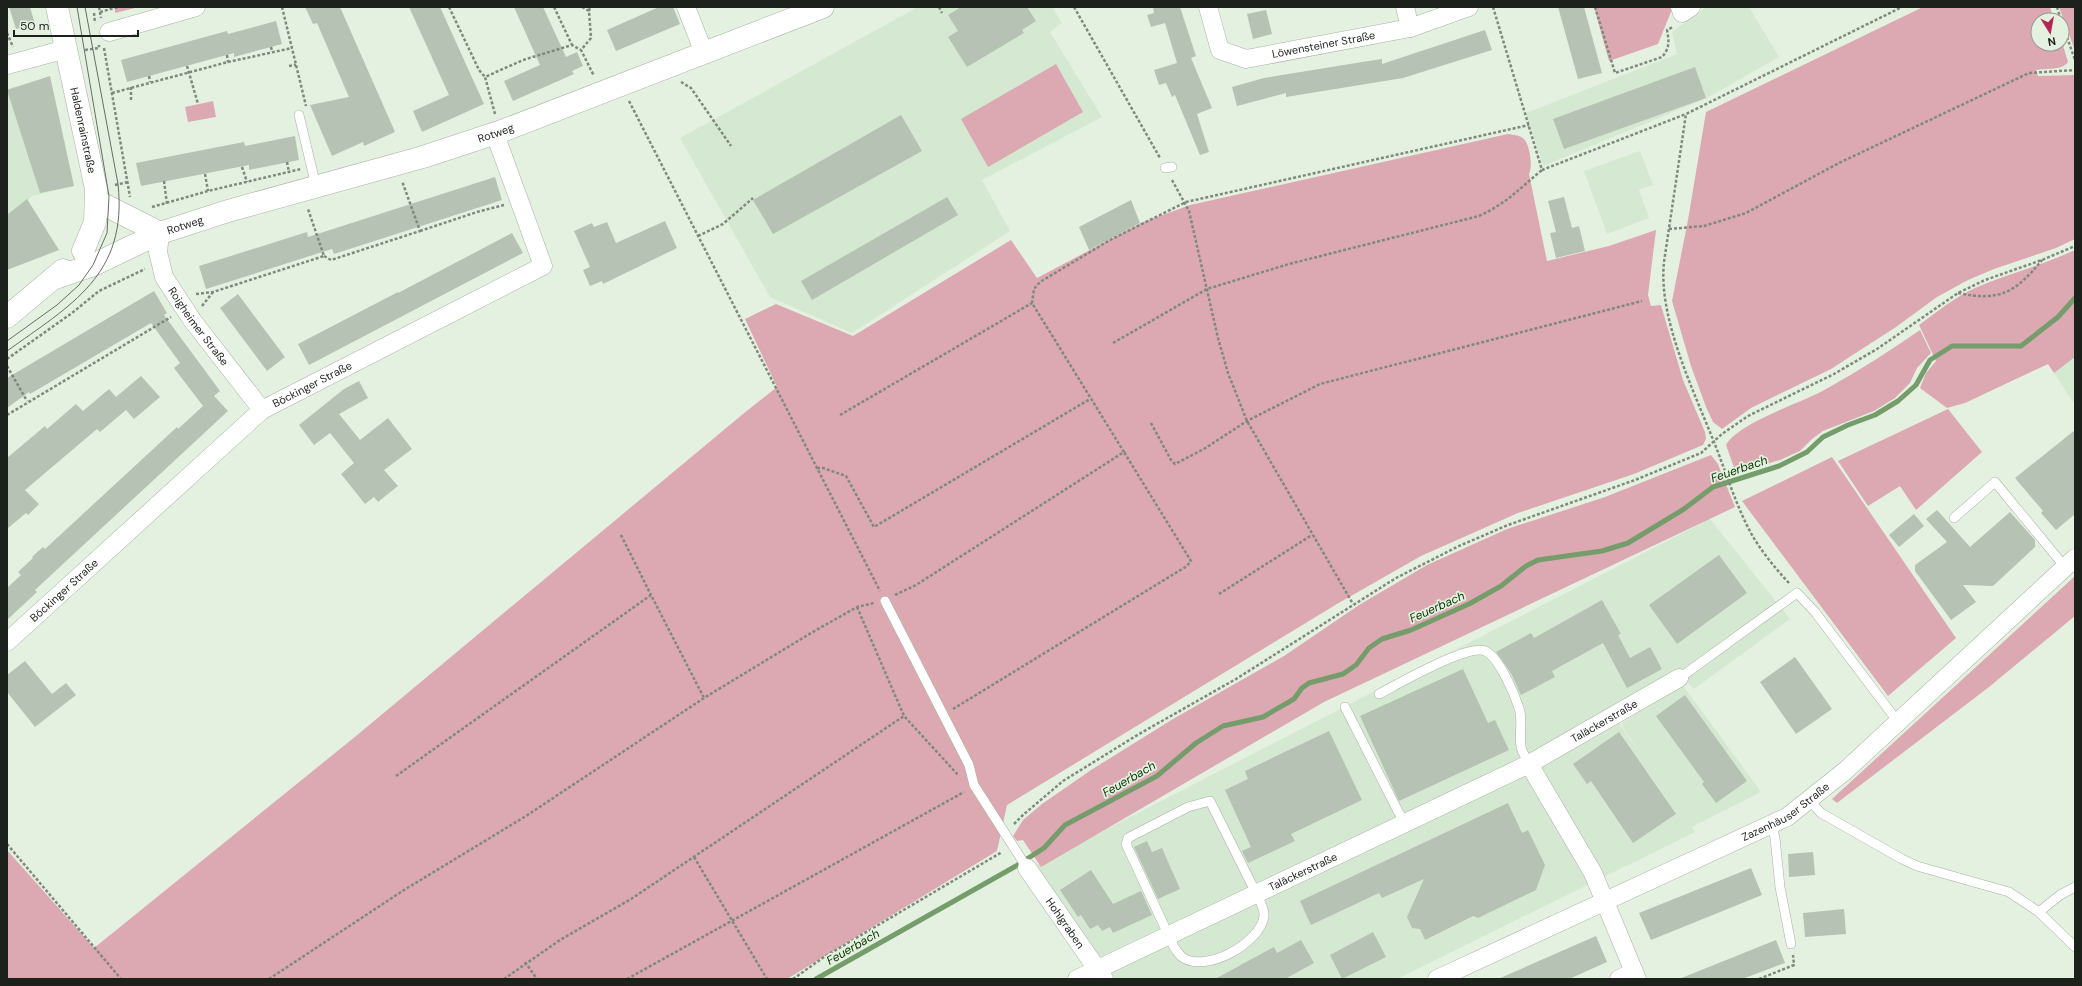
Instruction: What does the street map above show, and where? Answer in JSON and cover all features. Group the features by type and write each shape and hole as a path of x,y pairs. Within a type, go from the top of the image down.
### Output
{"main road":[{"name":"Haldenrainstraße","path":"57,7 87,142 97,201 95,222 82,251"},
{"name":"Rotweg","path":"52,280 133,248 160,233 228,211 396,165 498,132 822,7"},
{"path":"97,201 131,211 160,233"},
{"name":"Rotweg","path":"7,317 52,280 82,251 131,235 160,233"}],"street":[{"path":"106,38 196,7"},
{"path":"686,7 704,53"},
{"name":"Löwensteiner Straße","path":"1208,7 1220,50 1246,59 1410,28 1469,7"},
{"path":"1405,7 1410,28"},
{"path":"7,65 66,49"},
{"name":"Böckinger Straße","path":"7,642 262,410 544,266 498,132"},
{"name":"Roigheimer Straße","path":"160,233 158,252 164,277 181,303 262,410"},
{"name":"Zazenhäuser Straße","path":"1437,979 1772,826 1810,801 2070,563"},
{"name":"Taläckerstraße","path":"1077,979 1100,974 1168,935 1529,764 1682,676"},
{"path":"1529,764 1593,873 1606,903 1630,977"},
{"name":"Hohlgraben","path":"1027,868 1100,974"}],"lane":[{"path":"299,115 310,167 309,190"},
{"path":"1954,518 1995,482 2070,563"},
{"path":"1682,676 1797,593 1816,612 1898,722"},
{"path":"885,601 969,765 974,785 1014,851 1027,868"},
{"path":"1379,694 1453,657 1472,650 1484,651 1492,655 1498,662 1519,708 1521,748 1529,764"},
{"path":"1345,706 1404,823"},
{"path":"1210,800 1256,893 1262,905 1264,916 1258,930 1242,947 1215,961 1198,962 1182,957 1168,935 1126,844 1128,838 1188,807 1210,800"},
{"path":"1810,801 1821,813 1917,866 2009,892 2039,912 2075,947"},
{"path":"1772,826 1775,838 1780,887 1791,944"},
{"path":"2039,912 2060,895 2075,887"}],"path":[{"path":"100,12 118,7"},
{"path":"282,7 307,107"},
{"path":"449,7 479,70 485,77 498,132"},
{"path":"554,7 572,45 581,50 600,93"},
{"path":"582,7 589,11"},
{"path":"581,50 591,38 590,7"},
{"path":"939,7 942,12"},
{"path":"1074,7 1169,167 1186,202 1208,289 1218,338 1228,373 1247,420 1353,604"},
{"path":"1493,7 1542,170"},
{"path":"1595,7 1615,73 1662,57 1667,50 1669,42 1667,30 1680,21 1684,9"},
{"path":"1113,343 1208,289 1289,264 1479,216 1500,206 1542,170 1686,114 1902,7"},
{"path":"106,38 112,93 131,211 167,204 208,191 310,167"},
{"path":"485,77 523,60 572,45"},
{"path":"2070,46 2075,60"},
{"path":"271,47 272,51"},
{"path":"112,93 228,62 272,51 292,48"},
{"path":"227,55 228,62"},
{"path":"288,66 296,65"},
{"path":"188,66 198,104"},
{"path":"1669,229 1704,226 1746,212 1839,163 2029,73 2075,70"},
{"path":"149,76 150,82"},
{"path":"622,85 885,601"},
{"path":"131,87 131,100"},
{"path":"696,96 731,146"},
{"path":"1686,114 1662,280 1664,294 1683,364 1720,459 1752,534 1765,555 1797,593"},
{"path":"943,716 1187,566 1191,561 1032,303 1034,289 1040,282 1110,240 1186,202 1529,125"},
{"path":"287,162 289,172"},
{"path":"396,165 420,231"},
{"path":"242,167 247,182"},
{"path":"205,174 208,191"},
{"path":"164,182 167,204"},
{"path":"309,190 324,256 331,260 477,212 521,201"},
{"path":"698,236 723,224 753,198"},
{"path":"793,979 824,957 1001,852 1006,836 1023,815 1064,782 1139,734 1236,679 1396,578 1460,546 1508,525 1635,480 1701,453 1714,443 1722,434 1748,416 1834,374 1876,349 1958,293 2012,269 2042,260 2075,246"},
{"path":"7,359 72,313 99,291 138,270 133,248"},
{"path":"7,415 181,303 324,256"},
{"path":"1958,293 1981,296 2011,290 2026,280 2042,260"},
{"path":"1151,423 1171,460 1175,464 1247,420 1320,384 1642,300"},
{"path":"840,415 1032,303"},
{"path":"7,366 27,401"},
{"path":"817,468 823,468 846,476 874,527 1090,399"},
{"path":"269,979 404,890 526,816 704,698 811,633 858,607 885,601 916,585 1124,452"},
{"path":"621,535 704,698"},
{"path":"1219,594 1312,535"},
{"path":"396,776 652,595"},
{"path":"627,979 732,922 974,785 956,774 904,716 858,607"},
{"path":"504,979 525,962 631,899 904,716"},
{"path":"7,844 121,979"},
{"path":"694,857 767,979"},
{"path":"1759,979 1794,965 1791,944"},
{"path":"525,962 537,979"}],"shaded area":[{"path":"139,7 115,13 115,8"},
{"path":"918,7 1052,7 1062,23 1050,32 1102,117 982,180 1010,231 852,333 770,297 680,138"},
{"path":"1594,7 1673,7 1658,44 1609,61"},
{"path":"1706,7 1749,7 1779,57 1707,98 1543,166 1526,113 1677,54 1672,32"},
{"path":"1923,7 2050,7 2052,12 2030,12 2030,52 2065,52 2068,62 2065,65 2058,68 2036,70 2038,76 2075,75 2075,239 2056,248 1994,269 1968,280 1937,297 1896,327 1831,369 1751,408 1722,429 1713,422 1706,407 1691,366 1672,301 1688,220 1706,112"},
{"path":"2059,7 2075,7 2075,52 2070,37 2070,12 2061,12"},
{"path":"1056,64 1083,112 988,167 961,119"},
{"path":"50,77 74,186 33,196 7,215 7,89"},
{"path":"213,101 216,117 188,122 185,107"},
{"path":"1508,134 1517,135 1524,139 1528,146 1531,161 1529,174 1547,261 1609,246 1656,230 1648,295 1651,306 1661,305 1683,380 1705,432 1706,439 1703,445 1634,474 1518,513 1421,556 1337,604 1007,805 997,851 787,979 7,979 7,850 94,948 356,736 777,387 745,319 776,304 853,336 1011,240 1037,278 1141,223 1190,205"},
{"path":"1640,151 1653,185 1639,190 1649,218 1607,234 1584,171"},
{"path":"2075,250 2075,357 2054,373 2048,364 1965,403 1947,408 1920,388 1926,373 1936,361 1919,325 1953,300 1975,288"},
{"path":"1920,330 1931,353 1917,368 1910,383 1895,398 1874,411 1823,431 1800,451 1780,460 1736,473 1726,445 1733,437 1757,421 1826,389 1874,361"},
{"path":"2075,357 2075,405 2054,373"},
{"path":"1948,409 1982,452 1916,510 1900,486 1868,506 1838,461"},
{"path":"1711,455 1718,464 1735,507 1324,702 1041,867 1023,840 1017,841 1013,836 1023,820 1042,804 1091,770 1173,719 1284,656 1359,605 1427,565 1507,529 1605,497"},
{"path":"1832,457 1956,638 1888,696 1742,501"},
{"path":"1710,519 1790,619 1694,689 1684,679 1616,719 1644,759 1621,724 1682,684 1761,792 1692,827 1695,832 1397,979 1097,979 1021,873"},
{"path":"2075,576 2075,616 1989,687 1837,803 1832,799"}],"building":[{"path":"9,7 30,7 35,24 16,29"},
{"path":"305,7 340,7 395,132 364,146 363,142 332,156 310,105 349,97 317,23 313,24"},
{"path":"409,7 440,7 484,104 422,132 413,111 449,95"},
{"path":"514,7 543,7 566,57 577,52 583,66 572,71 574,74 513,101 504,81 540,65"},
{"path":"659,7 673,7 680,24 616,51 607,30"},
{"path":"961,7 1027,7 1036,21 1022,30 1024,33 967,67 948,37 958,31 948,15"},
{"path":"1153,7 1180,7 1196,56 1191,58 1212,108 1197,114 1209,152 1200,155 1175,95 1172,97 1166,83 1159,85 1154,70 1177,63 1165,23 1151,27 1147,15 1154,13"},
{"path":"1558,7 1584,7 1602,73 1578,79"},
{"path":"1266,10 1272,34 1253,39 1247,14"},
{"path":"276,21 282,44 234,57 234,53 127,82 121,60 227,31 228,34"},
{"path":"1485,30 1492,50 1403,78 1286,97 1286,93 1237,106 1232,87 1264,78 1362,62 1382,59 1382,64"},
{"path":"1695,67 1706,98 1564,149 1553,119"},
{"path":"50,76 74,186 40,193 7,90"},
{"path":"901,115 922,151 773,234 753,200"},
{"path":"295,136 299,160 249,170 249,165 141,186 136,163 244,142 245,146"},
{"path":"495,177 502,200 334,254 332,249 206,289 199,266 307,232 308,237"},
{"path":"947,197 958,215 812,300 801,281"},
{"path":"1564,197 1572,228 1579,226 1585,251 1556,258 1550,233 1556,232 1548,201"},
{"path":"27,199 59,250 7,270 7,215"},
{"path":"1131,200 1140,223 1089,250 1079,227"},
{"path":"665,221 677,248 603,284 602,281 590,286 583,270 590,267 574,231 592,223 594,227 607,222 616,243"},
{"path":"512,233 523,253 309,365 298,344"},
{"path":"154,291 167,313 164,315 220,391 214,396 228,411 35,590 37,592 7,620 7,588 21,575 18,572 43,547 45,549 177,427 178,429 203,406 174,368 180,363 151,323 30,394 29,392 7,408 7,378"},
{"path":"238,294 285,357 267,371 220,308"},
{"path":"141,376 160,397 134,419 126,410 100,432 97,429 25,490 39,504 28,515 26,513 7,529 7,458 45,426 47,429 76,404 83,411 109,389 116,397"},
{"path":"359,381 368,398 339,414 360,440 388,418 412,449 384,470 398,486 378,502 374,497 365,504 341,474 354,463 330,433 314,445 299,425 344,389"},
{"path":"2075,430 2075,514 2056,530 2041,513 2043,511 2015,478"},
{"path":"1937,510 1970,547 2010,512 2035,540 2035,547 1993,586 1963,585 1976,602 1951,620 1915,571 1915,565 1947,542 1926,519"},
{"path":"1914,514 1924,526 1899,547 1889,535"},
{"path":"1719,555 1747,593 1677,644 1649,605"},
{"path":"1602,600 1621,634 1618,635 1630,658 1650,647 1662,669 1627,688 1603,643 1552,671 1555,677 1521,695 1511,673 1496,652 1531,633 1534,638"},
{"path":"1795,657 1832,709 1796,734 1760,682"},
{"path":"25,661 52,694 66,683 76,695 35,727 7,692 7,675"},
{"path":"1463,669 1488,723 1495,720 1509,750 1399,801 1360,716"},
{"path":"1685,695 1747,781 1716,803 1702,784 1704,782 1656,716"},
{"path":"1329,731 1362,800 1291,834 1295,841 1248,863 1242,851 1251,847 1225,790 1248,779 1245,771"},
{"path":"1619,732 1676,814 1633,843 1591,781 1587,784 1573,764"},
{"path":"1508,803 1522,833 1528,830 1545,865 1536,890 1478,918 1473,916 1425,940 1420,929 1412,928 1407,917 1424,879 1382,898 1379,893 1311,925 1300,901"},
{"path":"1147,841 1152,852 1162,848 1180,889 1158,899 1134,847"},
{"path":"1813,852 1815,875 1789,877 1788,854"},
{"path":"1751,868 1762,895 1651,940 1639,913"},
{"path":"1091,870 1113,904 1141,891 1152,915 1113,933 1110,927 1102,931 1098,925 1090,929 1081,915 1078,917 1060,890"},
{"path":"1844,909 1846,934 1805,937 1803,913"},
{"path":"1373,932 1386,957 1342,979 1330,955"},
{"path":"1596,936 1607,962 1569,979 1498,979"},
{"path":"1301,940 1314,963 1285,979 1215,979 1274,947 1277,953"},
{"path":"1776,940 1785,963 1742,979 1679,979"}],"waterway":[{"name":"Feuerbach","path":"816,979 1016,866 1044,848 1065,825 1157,776 1196,743 1223,726 1263,717 1294,699 1302,688 1309,683 1343,674 1356,665 1369,648 1382,639 1411,630 1469,604 1501,586 1526,566 1538,560 1602,551 1628,543 1684,509 1713,487 1779,466 1807,452 1823,437 1848,425 1875,415 1898,401 1916,385 1930,360 1952,346 2021,346 2058,317 2075,298"}],"tram line":[{"path":"7,341 57,305 79,285 93,265 107,233 109,196 77,7"},
{"path":"7,351 73,302 90,284 104,265 114,242 119,215 118,184 85,7"}]}
